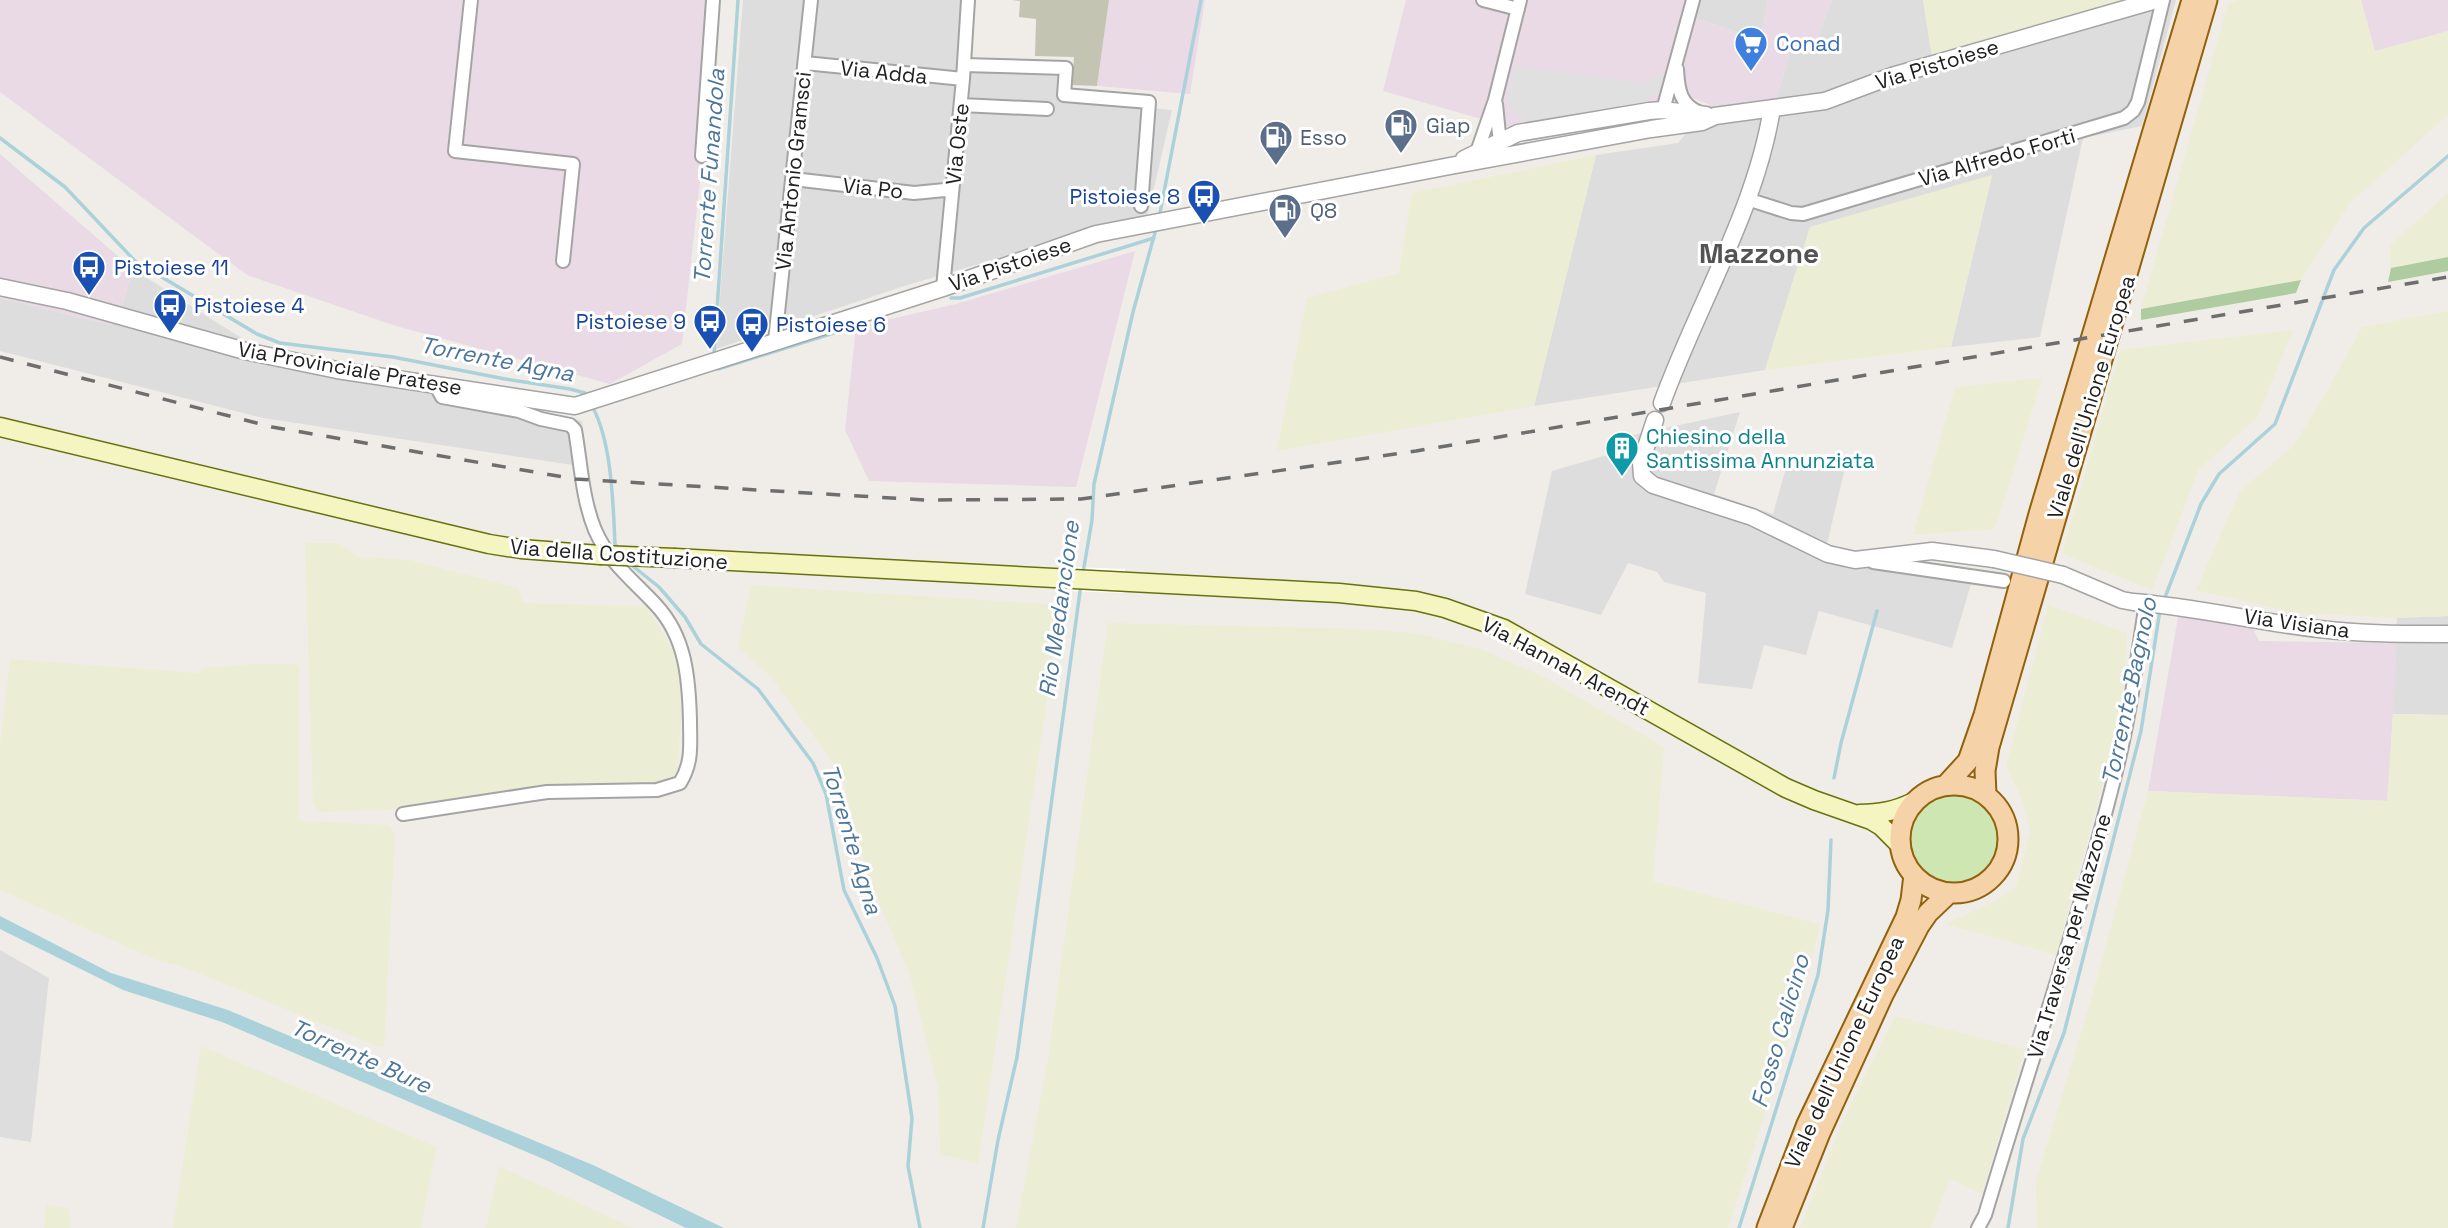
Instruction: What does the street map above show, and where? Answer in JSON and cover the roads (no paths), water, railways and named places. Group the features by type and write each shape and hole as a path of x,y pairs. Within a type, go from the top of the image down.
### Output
{"main road":[{"name":"Viale dell'Unione Europea","path":"1986,794 1985,771 1989,747 2170,102 2192,0"},
{"name":"Viale dell'Unione Europea","path":"1914,802 1929,790 1946,785 1968,761 1984,715 2039,514 2170,102 2207,0"},
{"name":"Via della Costituzione","path":"0,427 489,544 521,549 1076,579"},
{"name":"Via Hannah Arendt","path":"1076,579 1383,597 1416,601 1473,617 1504,629 1542,649 1786,788 1859,814"},
{"path":"1914,802 1902,822 1900,845 1906,864 1914,875 1933,889 1949,892 1964,892 1979,887 1992,877 2005,858 2007,827 1997,806 1986,794 1963,785 1946,785"},
{"path":"1859,814 1896,810 1914,802"},
{"path":"1859,814 1881,826 1900,845"},
{"name":"Viale dell'Unione Europea","path":"1767,1228 1807,1124 1906,917 1914,875"},
{"name":"Viale dell'Unione Europea","path":"1782,1228 1831,1109 1883,995 1919,926 1949,892"}],"street":[{"path":"471,0 456,151 573,164 563,261"},
{"path":"702,156 713,0"},
{"name":"Via Antonio Gramsci","path":"775,341 811,0"},
{"name":"Via Oste","path":"943,288 961,105 968,0"},
{"path":"1477,152 1495,100 1519,5 1483,0"},
{"path":"1651,129 1662,122 1671,78 1693,0"},
{"name":"Via Pistoiese","path":"1450,166 1518,133 1663,110 1715,116 1825,101 1892,76 2156,0"},
{"name":"Via Alfredo Forti","path":"1747,199 1791,213 1803,214 2124,118 2133,111 2138,102 2163,0"},
{"name":"Via Adda","path":"805,63 963,79"},
{"path":"1677,64 1678,88 1683,101 1694,110 1715,116"},
{"path":"964,65 1066,68 1064,95 1149,102 1141,206"},
{"path":"1495,100 1499,134 1510,149 1519,154"},
{"path":"961,105 1047,109"},
{"path":"1662,403 1747,199 1769,127 1772,108"},
{"name":"Via Pistoiese","path":"581,405 943,288 1096,234 1450,166 1702,122 1715,116"},
{"name":"Via Po","path":"793,179 914,193 945,190 952,192"},
{"name":"Via Provinciale Pratese","path":"0,288 67,300 245,351 337,370 559,405 581,405"},
{"path":"403,814 547,792 657,790 680,783 691,760 687,666 675,635 658,607 619,570 595,529 583,492 575,430 570,425 519,411 442,397 435,384"},
{"path":"1655,420 1641,462 1643,476 1653,485 1752,517 1828,554 2004,581"},
{"path":"1855,560 1932,551 1994,559 2063,575 2122,600 2155,604"},
{"name":"Via Visiana","path":"2155,604 2319,629 2383,634 2448,634"},
{"name":"Via Traversa per Mazzone","path":"1978,1228 2038,1047 2116,770 2155,604"}],"water":[{"path":"0,916 111,973 228,1010 593,1165 724,1228 686,1228 548,1161 222,1022 123,990 0,929"}],"waterway":[{"name":"Torrente Funandola","path":"714,354 738,0"},
{"name":"Rio Medancione","path":"1159,218 1201,0"},
{"name":"Torrente Agna","path":"0,138 65,187 135,261 257,334 280,343 393,357 570,389 587,396"},
{"name":"Torrente Bagnolo","path":"2164,600 2201,504 2219,474 2275,424 2334,270 2364,228 2448,156"},
{"name":"Rio Medancione","path":"1083,573 1092,520 1094,484 1133,312 1156,229"},
{"path":"951,298 960,298 1154,238"},
{"name":"Torrente Funandola","path":"714,368 853,327"},
{"name":"Torrente Agna","path":"592,406 608,455 615,544 618,548"},
{"name":"Torrente Agna","path":"629,563 659,587 685,617 701,644 758,689 813,763 826,794 844,890 877,958 895,1006 912,1118 908,1166 920,1228"},
{"name":"Rio Medancione","path":"983,1228 998,1140 1017,1057 1081,584"},
{"name":"Torrente Bagnolo","path":"2008,1228 2023,1139 2064,1033 2141,731 2160,610"},
{"name":"Fosso Calicino","path":"1834,778 1877,611"},
{"name":"Fosso Calicino","path":"1739,1228 1818,975 1828,910 1831,840"}],"railway":[{"path":"0,357 272,427 575,479 925,500 1081,499 1416,451 2448,277"}],"place":[{"name":"Conad","path":"1751,73"},
{"name":"Giap","path":"1401,155"},
{"name":"Esso","path":"1276,167"},
{"name":"Pistoiese 8","path":"1204,226"},
{"name":"Q8","path":"1285,240"},
{"name":"Pistoiese 11","path":"89,297"},
{"name":"Pistoiese 4","path":"170,335"},
{"name":"Pistoiese 9","path":"710,351"},
{"name":"Pistoiese 6","path":"752,354"},
{"name":"Chiesino della Santissima Annunziata","path":"1622,478"}],"district":[{"name":"Mazzone","path":"1759,253"}],"water label":[{"name":"Torrente Bure","path":"361,1056"}]}
